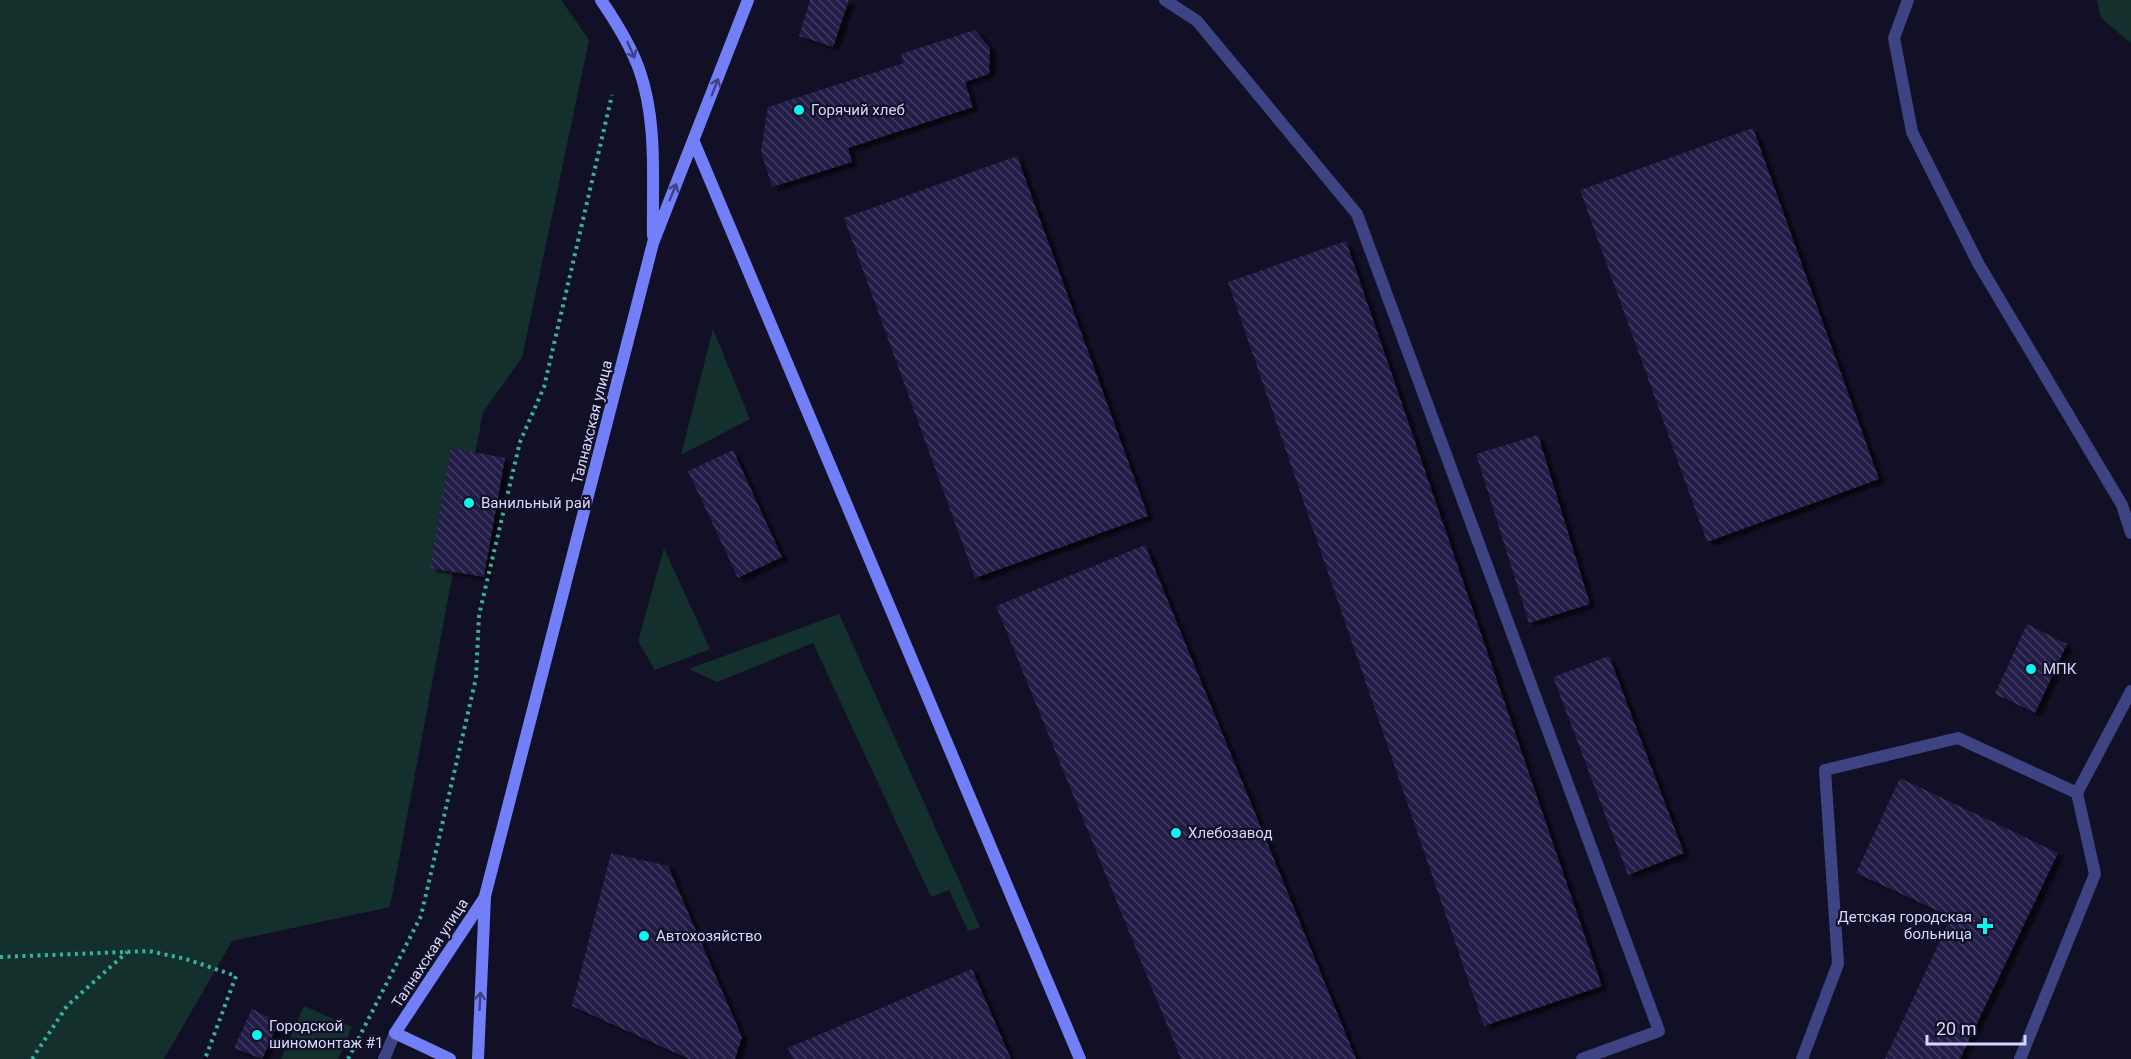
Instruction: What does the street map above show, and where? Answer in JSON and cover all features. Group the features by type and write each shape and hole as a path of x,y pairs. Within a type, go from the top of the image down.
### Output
{"main road":[{"path":"601,0 621,28 640,70 651,123 653,243"},
{"name":"Талнахская улица","path":"478,1059 485,896 653,243 748,0"},
{"path":"694,142 1080,1059"},
{"name":"Талнахская улица","path":"395,1033 485,896"},
{"path":"395,1033 450,1059"}],"street":[{"path":"1165,0 1197,21 1357,214 1659,1031 1582,1059"},
{"path":"1908,0 1894,38 1912,132 1978,263 2122,505 2131,533"},
{"path":"2019,1059 2096,874 2077,793 2131,691"},
{"path":"1802,1059 1838,964 1825,770 1958,738 2077,793"},
{"name":"Талнахская улица","path":"384,1059 395,1033"}],"path":[{"path":"348,1059 421,916 476,678 479,615 520,442 544,387 612,95"},
{"path":"0,957 149,951 186,959 236,976 205,1059"},
{"path":"32,1059 67,1006 128,952"}],"green space":[{"path":"0,0 561,0 589,40 522,358 483,412 390,907 232,941 164,1059 0,1059"},
{"path":"2097,0 2131,0 2131,43 2101,18"},
{"path":"713,329 750,419 681,455"},
{"path":"664,548 710,649 655,670 638,641"},
{"path":"839,614 980,927 968,931 949,890 931,897 813,643 717,682 689,669"},
{"path":"304,1006 352,1027 338,1059 281,1059"}],"building":[{"path":"810,0 849,0 833,47 799,36"},
{"path":"975,30 990,48 989,74 965,82 973,107 848,148 852,162 772,187 761,151 768,107 904,63 901,54"},
{"path":"1753,128 1879,479 1707,542 1580,190"},
{"path":"1017,156 1148,516 975,578 844,218"},
{"path":"1346,241 1602,986 1484,1026 1228,282"},
{"path":"1538,435 1590,604 1529,623 1476,454"},
{"name":"Ванильный рай","path":"451,448 505,458 484,577 430,568"},
{"path":"733,450 782,557 738,578 688,471"},
{"name":"Хлебозавод","path":"1145,545 1356,1059 1181,1059 996,606"},
{"name":"МПК","path":"2027,624 2067,644 2035,713 1995,694"},
{"path":"1609,656 1684,853 1628,875 1553,677"},
{"name":"Детская городская больница","path":"1900,778 2058,853 1960,1059 1885,1059 1951,917 1856,873"},
{"name":"Автохозяйство","path":"611,853 668,866 742,1037 735,1059 689,1059 572,1006"},
{"path":"972,969 1011,1059 793,1059 788,1048"},
{"name":"Городской шиномонтаж #1","path":"252,1009 279,1022 262,1059 234,1048"}],"place":[{"name":"Горячий хлеб","path":"799,110"},
{"name":"Ванильный рай","path":"469,503"},
{"name":"МПК","path":"2031,669"},
{"name":"Хлебозавод","path":"1176,833"},
{"name":"Детская городская больница","path":"1985,926"},
{"name":"Автохозяйство","path":"644,936"},
{"name":"Городской шиномонтаж #1","path":"257,1035"}]}
